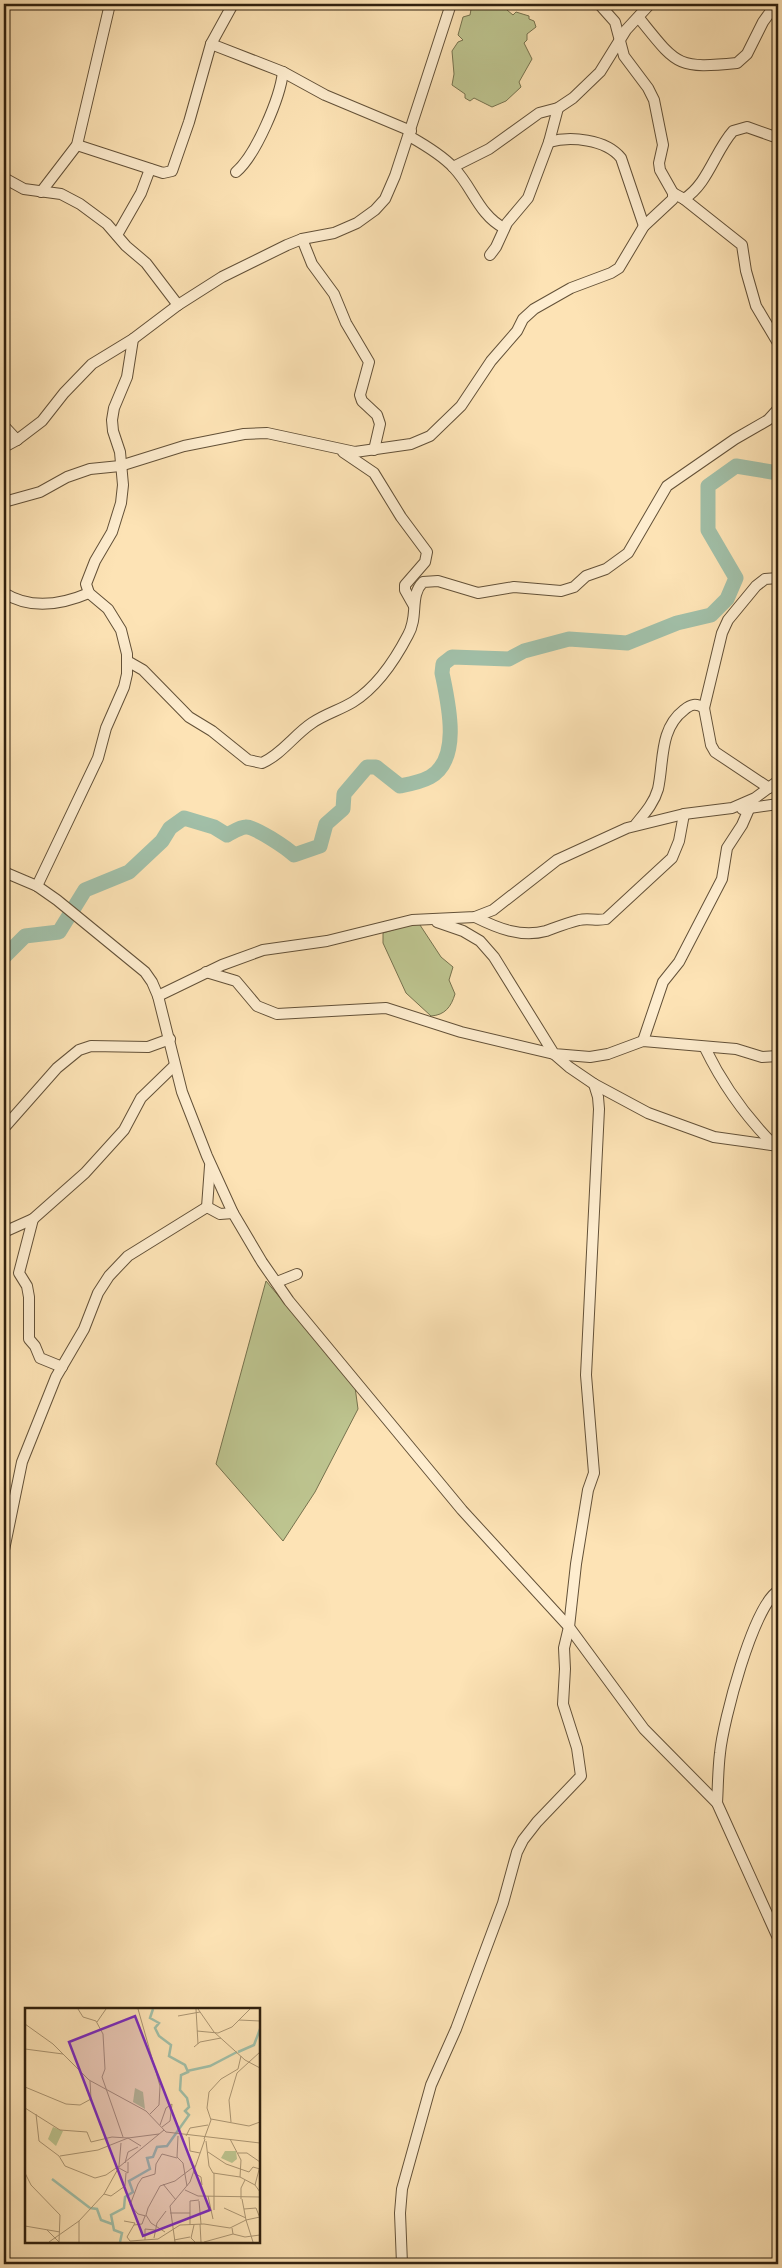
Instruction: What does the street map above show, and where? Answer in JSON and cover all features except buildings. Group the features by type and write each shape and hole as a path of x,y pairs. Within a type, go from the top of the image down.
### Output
{"street":[{"path":"41,192 78,145 110,4"},
{"path":"78,145 150,169 168,173 175,166 211,44 233,4"},
{"path":"4,447 18,440 42,421 64,392 92,364 133,339 178,305 222,278 302,239 345,229 375,210 391,188 451,4"},
{"path":"4,502 40,492 67,476 90,469 120,466 184,446 244,434 266,433 355,452 411,444 437,430 461,406 491,361 517,331 523,319 550,299 619,268 644,226 669,205 673,199 673,193 660,170 659,163 663,145 654,100 648,88 624,56 619,43 615,22 599,4"},
{"path":"453,167 489,149 539,113 558,108 593,80 608,62 626,30 650,4"},
{"path":"639,18 675,59 699,67 737,63 742,60 762,22 776,4"},
{"path":"211,44 283,72 324,95 410,133 453,167 471,189 488,218 504,228"},
{"path":"236,172 253,153 280,89 283,72"},
{"path":"490,255 496,247 504,228 528,198 558,108"},
{"path":"684,199 691,195 733,131 746,127 778,138"},
{"path":"548,142 560,139 596,143 616,151 622,158 644,226"},
{"path":"117,235 141,193 150,169"},
{"path":"4,178 24,189 61,194 80,204 117,235 155,272 178,305"},
{"path":"673,193 684,199 742,245 746,271 756,306 778,343"},
{"path":"302,239 312,264 334,294 346,323 369,362 360,395 362,401 376,415 380,424 374,450"},
{"path":"37,886 98,758 106,728 124,687 128,662 126,643 114,618 101,602 89,593 86,584 117,516 123,485 120,452 113,431 112,420 114,408 127,377 133,339"},
{"path":"128,662 143,670 189,717 212,731 248,760 262,764 289,745 311,723 354,701 372,687 402,647 413,627 417,588 423,582 438,580 478,593 514,587 561,591 574,587 586,576 606,570 628,554 667,486 735,438 768,420 778,409"},
{"path":"4,426 18,440"},
{"path":"340,450 374,473 401,517 427,552 425,562 405,586 405,590 415,607"},
{"path":"769,788 715,752 711,745 704,708 722,633 728,620 756,586 766,579 778,578"},
{"path":"4,593 29,602 60,604 89,593"},
{"path":"635,825 647,812 656,795 666,732 680,712 690,705 699,704 704,708"},
{"path":"732,808 755,798 778,781"},
{"path":"158,996 206,972 263,950 327,942 412,920 475,917 493,910 557,860 635,825 684,814 732,808 749,809 778,804"},
{"path":"643,1041 663,982 679,962 722,879 727,848 749,809"},
{"path":"475,917 492,926 509,931 527,933 544,931 583,920 606,919 672,858 679,842 684,814"},
{"path":"4,872 37,886 57,900 145,972 158,996 170,1039 174,1066 210,1166 232,1213 277,1282 289,1300 462,1510 570,1627 644,1729 717,1803 778,1938"},
{"path":"431,920 463,931 480,941 494,957 554,1054 594,1084 648,1113 714,1136 776,1145"},
{"path":"206,972 236,981 257,1006 277,1014 386,1008 461,1032 554,1054 590,1057 608,1054 643,1041 705,1048 736,1049 762,1057 778,1056"},
{"path":"4,1128 57,1068 79,1050 91,1046 148,1047 170,1039"},
{"path":"705,1048 725,1083 761,1132 776,1145"},
{"path":"4,1232 33,1219 85,1173 124,1130 141,1098 174,1066"},
{"path":"402,2264 400,2213 402,2189 431,2085 456,2029 503,1903 517,1852 537,1822 581,1776 577,1748 563,1704 564,1648 570,1627 576,1564 588,1490 594,1473 586,1375 599,1109 594,1084"},
{"path":"207,1207 210,1166"},
{"path":"207,1207 220,1214 232,1213"},
{"path":"4,1550 22,1462 62,1367 84,1329 98,1293 119,1265 137,1250 207,1207"},
{"path":"33,1219 19,1273 27,1286 29,1297 27,1335 40,1358 62,1367"},
{"path":"277,1282 297,1274"},
{"path":"717,1803 720,1753 726,1715 736,1680 759,1621 773,1594 778,1591"}],"green space":[{"path":"472,4 512,4 507,10 513,15 516,12 529,16 529,19 534,21 536,27 527,34 527,40 524,43 532,59 519,82 521,87 506,101 492,107 474,98 470,101 465,98 465,94 452,85 454,74 452,51 458,42 463,40 458,35 463,17 470,15"},
{"path":"418,922 441,957 453,967 449,980 455,994 453,999 447,1010 431,1016 406,993 383,943 383,933"},
{"path":"266,1281 355,1387 358,1409 315,1492 283,1541 216,1464"}],"waterway":[{"path":"4,957 25,936 59,932 85,890 129,872 162,841 170,828 184,818 214,827 227,835 246,827 256,830 294,855 320,846 326,824 343,809 344,794 367,767 376,767 400,786 419,782 430,777 440,769 446,757 449,744 449,714 442,673 443,664 452,657 509,659 524,651 569,639 627,643 677,623 711,615 727,599 736,578 708,530 708,486 736,466 778,473"}]}
